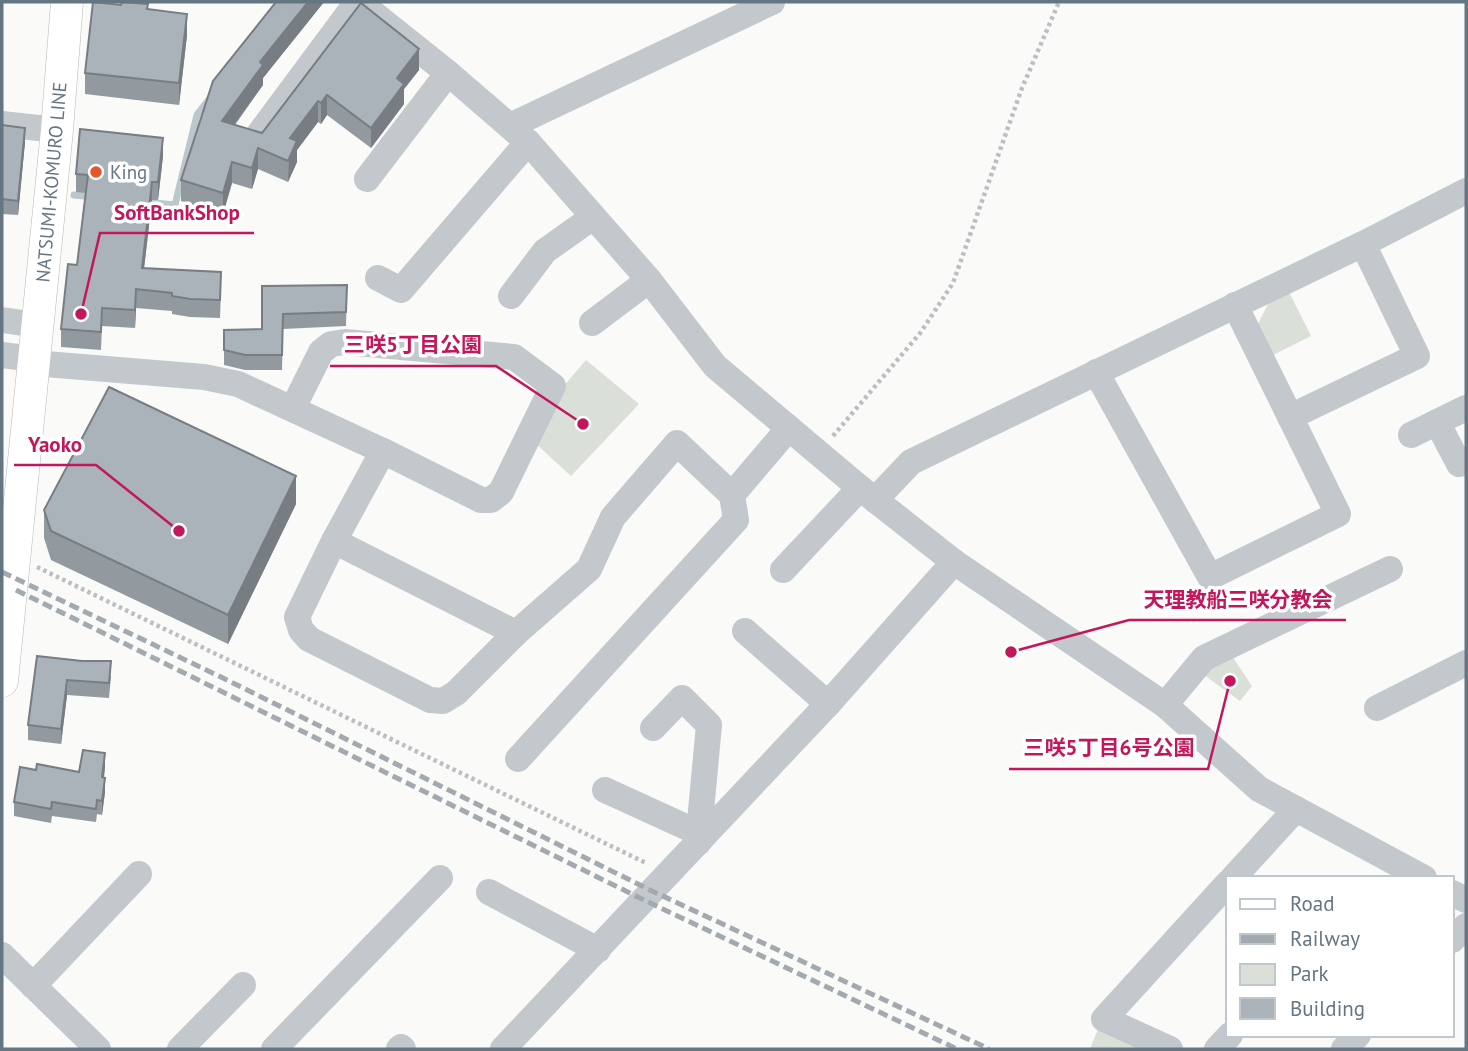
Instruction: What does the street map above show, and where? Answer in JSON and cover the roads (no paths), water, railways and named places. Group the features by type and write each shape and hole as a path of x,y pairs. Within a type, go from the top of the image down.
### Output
{"main road":[{"name":"NATSUMI-KOMURO LINE","path":"2,681 57,130 66,2"}],"street":[{"path":"259,134 358,2 448,73 519,134 649,280 715,366 868,494 954,562 1165,705 1259,789 1296,809 1382,869 1414,876"},
{"path":"378,278 401,290 519,134 772,2"},
{"path":"367,179 448,73"},
{"path":"2,124 57,130"},
{"path":"783,570 868,494 911,462 1363,244 1466,191"},
{"path":"511,296 545,251 593,217"},
{"path":"1290,417 1417,356 1363,244"},
{"path":"592,323 649,280"},
{"path":"1097,372 1210,577 1338,513 1234,305"},
{"path":"2,320 37,324"},
{"path":"2,355 33,361 204,377 238,384 481,500 491,500 501,492 553,386 513,357 345,342 331,344 321,352 293,408"},
{"path":"1411,435 1466,408"},
{"path":"1437,422 1459,464"},
{"path":"732,495 789,428"},
{"path":"383,451 334,541 297,617 301,630 309,639 430,700 443,701 456,693 516,633 589,569 613,517 677,443 732,495 736,520 518,759"},
{"path":"334,541 516,633"},
{"path":"503,1049 598,950 698,838 828,705 954,562"},
{"path":"1165,705 1204,658 1390,569"},
{"path":"745,631 828,705"},
{"path":"1377,708 1466,663"},
{"path":"653,728 682,698 709,725 698,838"},
{"path":"605,790 698,838"},
{"path":"1235,876 1296,809"},
{"path":"33,986 139,874"},
{"path":"274,1049 440,878"},
{"path":"1170,1049 1104,1018 1226,885"},
{"path":"489,892 598,950"},
{"path":"2,956 98,1049"},
{"path":"180,1049 243,985"}],"waterway":[{"path":"144,202 175,205 197,115 211,97"},
{"path":"74,195 94,197"}],"railway":[{"path":"2,572 223,678 652,891 989,1049"},
{"path":"16,590 644,900 957,1049"}],"place":[{"name":"King","path":"96,172"},
{"name":"SoftBankShop","path":"81,314"},
{"name":"三咲5丁目公園","path":"583,424"},
{"name":"Yaoko","path":"179,531"},
{"name":"天理教船三咲分教会","path":"1011,652"},
{"name":"三咲5丁目6号公園","path":"1230,681"}]}
